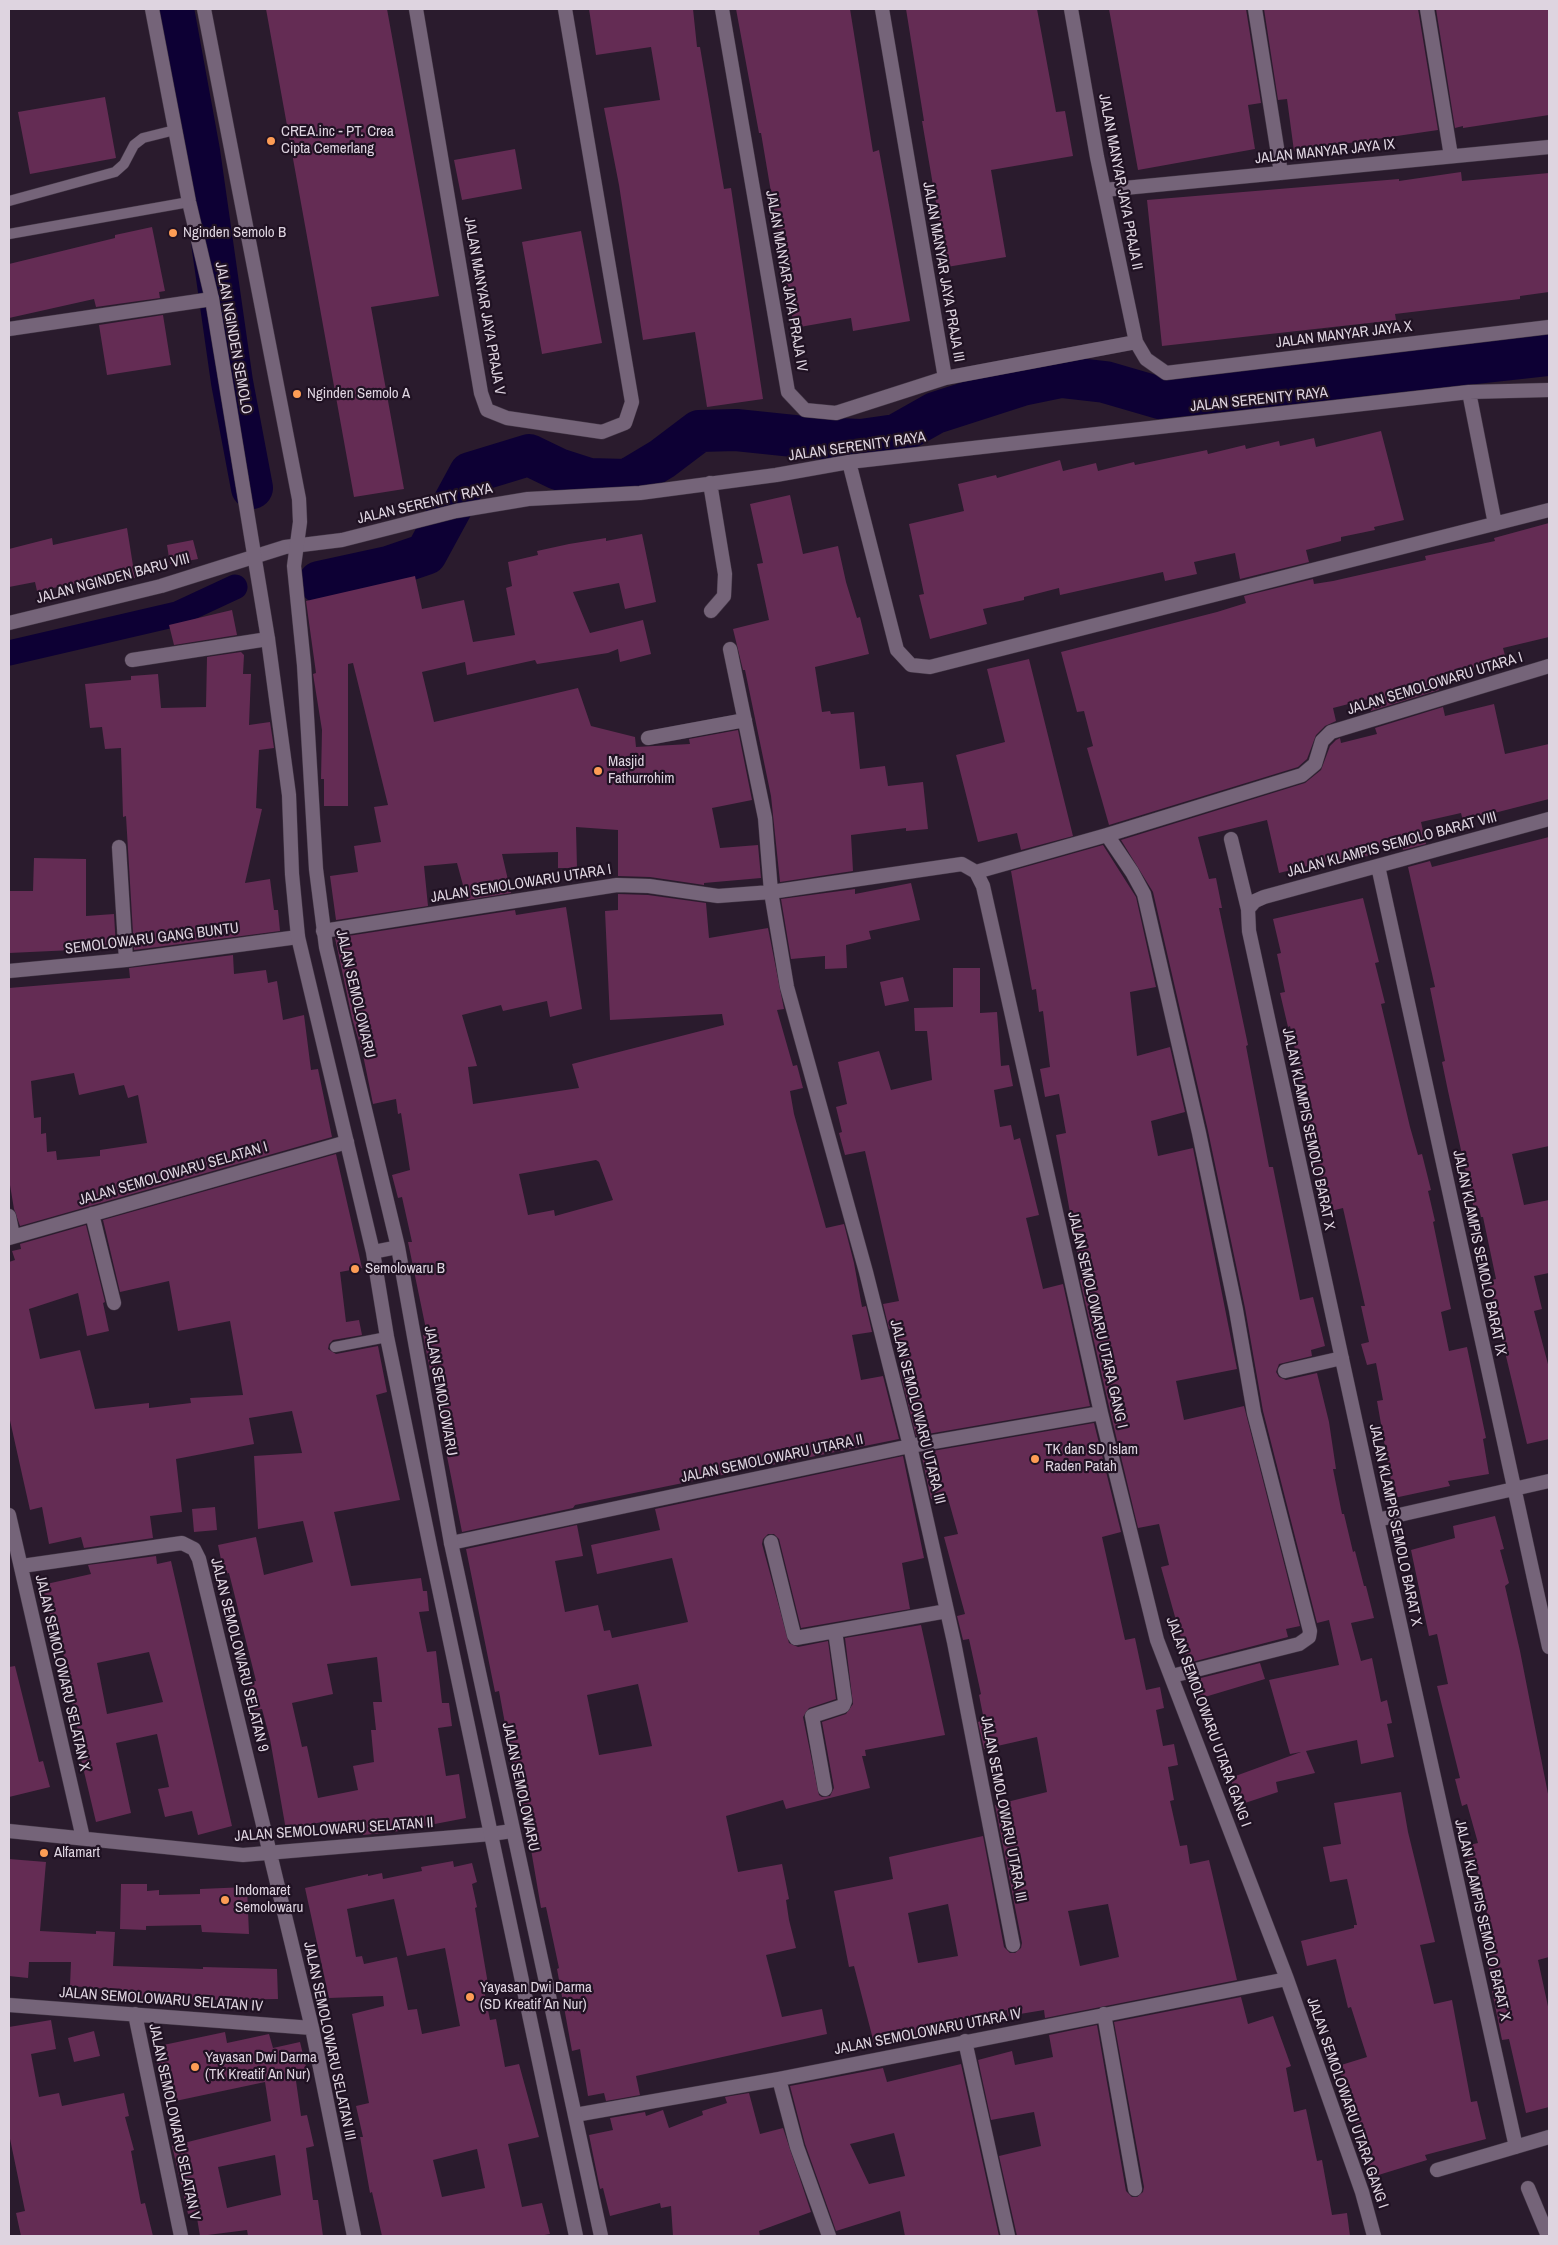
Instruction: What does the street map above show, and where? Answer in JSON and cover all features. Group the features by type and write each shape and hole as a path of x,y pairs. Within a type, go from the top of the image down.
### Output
{"street":[{"name":"JALAN NGINDEN SEMOLO","path":"152,9 175,130 212,299 254,556"},
{"path":"204,9 300,499 300,522 291,546"},
{"name":"JALAN MANYAR JAYA PRAJA V","path":"416,9 482,393 488,410 507,418 602,432 625,422 632,402 565,9"},
{"name":"JALAN MANYAR JAYA PRAJA IV","path":"722,9 788,392 805,410 836,413 945,378"},
{"name":"JALAN MANYAR JAYA PRAJA III","path":"882,9 945,378 1136,342"},
{"name":"JALAN MANYAR JAYA PRAJA II","path":"1071,9 1104,190 1136,342 1146,359"},
{"path":"1255,9 1281,173"},
{"path":"1427,9 1451,156"},
{"name":"JALAN MANYAR JAYA IX","path":"1104,190 1549,147"},
{"path":"9,330 212,299"},
{"name":"JALAN MANYAR JAYA X","path":"1146,359 1166,373 1549,326"},
{"name":"JALAN SERENITY RAYA","path":"254,556 291,546 342,540 456,511 528,499 640,493 776,475 849,462 1469,392 1549,390"},
{"path":"1469,392 1494,524"},
{"path":"849,462 897,650 911,665 930,667 1549,510"},
{"path":"710,483 725,574 724,596 711,611"},
{"name":"JALAN SEMOLOWARU","path":"291,546 298,598 316,868 323,931 398,1247 451,1543 512,1831 602,2236"},
{"path":"254,556 268,639 289,795 292,874 298,937 373,1252 387,1337 576,2236"},
{"name":"JALAN NGINDEN BARU VIII","path":"9,623 160,586 254,556"},
{"path":"132,660 268,639"},
{"name":"JALAN SEMOLOWARU UTARA III","path":"730,649 765,818 771,892 787,987 866,1272 910,1446 947,1610 1013,1946"},
{"name":"JALAN SEMOLOWARU UTARA I","path":"1107,834 1302,774 1315,764 1322,741 1331,732 1549,666"},
{"path":"648,738 746,720"},
{"name":"JALAN KLAMPIS SEMOLO BARAT VIII","path":"1248,909 1255,901 1264,897 1549,819"},
{"path":"976,872 1107,834 1144,894 1199,1133 1236,1310 1254,1413 1310,1631 1309,1637 1299,1644 1172,1676"},
{"name":"JALAN KLAMPIS SEMOLO BARAT X","path":"1231,839 1248,909 1248,931 1516,2147"},
{"path":"119,847 126,960"},
{"name":"JALAN SEMOLOWARU UTARA I","path":"323,931 617,885 649,886 718,896 771,892 962,864 976,872"},
{"name":"JALAN KLAMPIS SEMOLO BARAT IX","path":"1378,866 1549,1647"},
{"name":"JALAN SEMOLOWARU UTARA GANG I","path":"976,872 983,886 1101,1413 1157,1640 1287,1978 1362,2192 1374,2236"},
{"name":"SEMOLOWARU GANG BUNTU","path":"9,971 126,960 298,937"},
{"name":"JALAN SEMOLOWARU SELATAN I","path":"11,1237 347,1142"},
{"path":"92,1214 114,1303"},
{"path":"9,1216 11,1237"},
{"path":"373,1252 398,1247"},
{"path":"1285,1371 1342,1358"},
{"name":"JALAN SEMOLOWARU UTARA II","path":"451,1543 910,1446 1101,1413"},
{"path":"1377,1520 1549,1481"},
{"name":"JALAN SEMOLOWARU SELATAN X","path":"9,1515 83,1838"},
{"path":"771,1542 794,1635 802,1638 947,1610"},
{"name":"JALAN SEMOLOWARU SELATAN 9","path":"22,1566 182,1543 194,1549 199,1558 270,1853"},
{"path":"825,1789 812,1716 843,1706 845,1701 835,1631"},
{"name":"JALAN SEMOLOWARU SELATAN II","path":"9,1830 243,1855 512,1831"},
{"name":"JALAN SEMOLOWARU SELATAN III","path":"270,1853 312,2028 354,2236"},
{"name":"JALAN SEMOLOWARU UTARA IV","path":"575,2115 779,2079 1287,1978"},
{"name":"JALAN SEMOLOWARU SELATAN IV","path":"9,2005 312,2028"},
{"name":"JALAN SEMOLOWARU SELATAN V","path":"135,2014 181,2236"},
{"path":"1104,2014 1135,2190"},
{"path":"965,2041 1008,2236"},
{"path":"779,2079 797,2147 829,2236"},
{"path":"1437,2170 1549,2137"},
{"path":"1528,2188 1548,2236"}],"lane":[{"path":"9,201 115,172 124,164 134,146 143,138 175,130"},
{"path":"9,234 190,202"},
{"path":"335,1348 387,1337"}],"building":[{"path":"266,9 387,9 439,296 371,307 404,489 354,497"},
{"path":"589,9 693,9 697,47 700,47 724,189 731,188 763,399 707,407 695,332 643,340 619,185 604,108 660,100 651,47 596,55"},
{"path":"736,9 850,9 873,152 879,150 910,321 853,331 851,318 794,328 761,133 759,133"},
{"path":"906,9 1037,9 1056,112 1065,111 1073,156 991,170 1006,257 947,267 922,121 924,121"},
{"path":"1109,9 1246,9 1261,103 1248,105 1255,149 1138,170"},
{"path":"1264,9 1418,9 1438,130 1294,151 1287,99 1278,100"},
{"path":"1436,9 1549,9 1549,115 1455,128"},
{"path":"105,97 116,158 30,174 18,112"},
{"path":"515,149 522,189 462,200 454,160"},
{"path":"1461,172 1462,181 1549,173 1549,292 1520,296 1520,299 1395,314 1396,320 1162,346 1147,200 1399,179 1399,181"},
{"path":"152,227 165,291 159,292 160,298 96,307 94,299 9,318 9,264 115,238 115,235"},
{"path":"581,231 602,343 542,354 522,242"},
{"path":"163,315 171,365 107,375 99,325"},
{"path":"1381,431 1404,520 1374,527 1375,530 1341,537 1341,541 1306,550 1309,562 1240,579 1235,553 1194,562 1197,574 1165,581 1163,572 1060,595 1059,588 1024,597 1024,600 983,609 987,624 930,639 919,595 924,594 909,524 964,511 958,484 996,475 997,478 1060,460 1063,471 1096,463 1098,471 1134,462 1135,465 1207,450 1208,454 1245,445 1246,449 1279,441 1280,446 1314,438 1316,447"},
{"path":"790,495 803,554 838,546 846,582 857,618 860,617 869,654 815,667 822,712 830,711 831,714 854,712 860,769 885,766 888,786 923,782 928,829 906,831 906,828 851,835 853,871 780,882 771,796 745,670 743,670 733,629 769,620 757,564 763,563 750,504"},
{"path":"1549,523 1549,637 1503,648 1507,663 1481,670 1480,666 1436,677 1439,690 1371,711 1368,699 1333,708 1336,721 1325,726 1316,735 1307,759 1298,767 1109,825 1087,748 1093,746 1084,711 1077,712 1061,652 1217,612 1246,603 1244,596 1313,579 1314,584 1333,581 1426,560 1425,556 1495,541 1494,538"},
{"path":"127,528 135,578 81,588 80,583 37,591 35,582 9,587 9,549 52,538 53,545"},
{"path":"642,534 656,602 625,609 619,583 573,592 590,633 643,620 651,654 620,662 618,649 608,653 537,664 535,660 467,675 465,662 422,672 434,722 578,688 591,726 635,737 636,747 690,744 689,739 738,730 752,800 712,808 720,848 758,845 761,878 704,883 704,885 650,877 618,876 618,830 576,827 577,868 558,868 558,852 502,854 511,893 467,900 457,863 424,866 428,906 336,920 330,876 358,872 354,846 381,842 374,807 388,805 353,663 348,664 348,806 324,806 324,779 321,779 322,730 313,674 316,673 306,601 415,576 422,609 464,600 473,642 515,635 506,588 512,586 508,562 538,555 537,551 569,544 606,538 606,541"},
{"path":"193,540 198,559 170,564 167,545"},
{"path":"232,610 237,635 174,645 169,625"},
{"path":"241,652 244,655 243,674 251,674 249,725 270,722 274,748 259,750 256,808 262,809 245,883 270,879 274,910 278,910 280,931 134,950 126,816 123,817 121,748 105,749 102,727 90,728 85,684 131,680 131,676 158,674 161,708 206,707 207,657"},
{"path":"1029,659 1073,836 1021,850 1017,833 978,842 956,755 1005,742 987,669"},
{"path":"1494,704 1505,754 1549,744 1549,799 1463,821 1461,813 1421,822 1426,844 1403,850 1401,841 1366,849 1368,856 1332,862 1332,860 1279,873 1267,820 1198,837 1209,879 1216,878 1222,908 1219,908 1248,1045 1246,1046 1269,1167 1273,1167 1300,1300 1313,1297 1325,1346 1311,1350 1312,1356 1279,1364 1276,1372 1279,1377 1286,1380 1317,1373 1329,1422 1336,1469 1333,1469 1342,1514 1344,1514 1353,1552 1355,1551 1374,1618 1351,1623 1361,1661 1372,1658 1381,1702 1387,1700 1392,1723 1387,1724 1394,1757 1361,1764 1357,1740 1306,1751 1315,1773 1276,1782 1278,1792 1239,1805 1230,1778 1301,1752 1290,1754 1269,1680 1339,1665 1329,1620 1317,1623 1263,1411 1245,1308 1208,1131 1153,892 1121,840 1305,783 1321,770 1330,746 1340,738 1341,743 1377,734 1375,728 1443,707 1445,716"},
{"path":"1549,837 1549,1146 1512,1154 1524,1205 1549,1200 1549,1273 1534,1276 1542,1309 1534,1311 1549,1368 1549,1439 1527,1444 1488,1281 1496,1279 1483,1217 1481,1217 1479,1208 1474,1209 1442,1062 1445,1061 1430,988 1435,987 1408,867 1430,861 1432,867"},
{"path":"1103,845 1136,897 1156,987 1130,992 1137,1056 1170,1047 1185,1112 1151,1121 1158,1156 1193,1148 1237,1369 1176,1381 1184,1420 1244,1406 1300,1626 1286,1629 1288,1637 1188,1663 1161,1567 1169,1565 1159,1524 1138,1528 1080,1280 1082,1279 1056,1135 1066,1133 1059,1094 1045,1097 1040,1069 1050,1067 1043,1011 1039,1012 1036,989 1032,990 1011,871"},
{"path":"34,858 86,859 86,916 114,914 116,948 9,953 9,891 33,891"},
{"path":"911,883 920,920 869,931 871,939 846,945 847,968 825,969 825,956 791,959 781,899 855,889 855,894"},
{"path":"618,894 648,895 706,903 709,938 768,928 784,1009 777,1010 793,1066 797,1065 803,1088 790,1091 794,1114 826,1228 844,1224 854,1263 862,1307 866,1306 872,1332 852,1335 861,1380 883,1376 899,1439 575,1505 573,1508 462,1532 423,1335 427,1334 408,1242 412,1242 402,1197 398,1198 392,1175 410,1170 401,1113 398,1114 396,1099 373,1104 335,938 515,910 516,915 566,907 582,1009 550,1017 547,1001 503,1011 501,1005 462,1015 477,1066 468,1067 473,1104 579,1088 572,1064 724,1025 722,1014 610,1020 605,911 618,910","holes":["596,1160 599,1162 613,1200 555,1216 554,1210 528,1215 519,1174"]},
{"path":"1363,898 1379,962 1375,963 1385,1003 1381,1004 1410,1127 1418,1155 1422,1154 1431,1190 1428,1191 1435,1221 1433,1222 1451,1309 1441,1312 1449,1351 1467,1347 1486,1438 1483,1439 1489,1474 1448,1481 1450,1486 1394,1498 1377,1401 1383,1400 1376,1363 1367,1365 1361,1344 1369,1342 1361,1306 1365,1306 1343,1208 1327,1212 1319,1176 1314,1177 1309,1152 1315,1150 1306,1115 1300,1084 1302,1083 1290,1026 1288,1027 1280,993 1285,992 1277,954 1281,953 1273,919"},
{"path":"233,955 234,974 266,970 268,983 277,981 283,1020 304,1015 311,1070 318,1069 332,1137 20,1226 14,1209 9,1179 9,988 130,978 129,968","holes":["74,1073 79,1095 124,1085 128,1098 138,1095 147,1143 100,1150 100,1156 57,1160 56,1151 47,1152 46,1133 41,1134 41,1117 34,1118 31,1081"]},
{"path":"953,968 980,968 980,1013 997,1012 1001,1066 1009,1065 1013,1086 994,1090 1000,1127 1011,1125 1014,1140 1020,1138 1039,1215 1026,1218 1043,1289 1063,1284 1090,1406 916,1436 900,1372 904,1371 894,1328 889,1329 883,1304 899,1301 865,1151 845,1155 839,1133 842,1132 836,1107 847,1104 838,1062 879,1051 891,1090 932,1080 927,1031 915,1031 914,1008 953,1007"},
{"path":"903,977 909,1001 885,1006 880,982"},
{"path":"336,1154 362,1268 340,1272 346,1322 359,1320 362,1335 333,1340 329,1344 328,1349 336,1354 378,1346 387,1392 376,1395 400,1500 334,1512 351,1586 421,1578 423,1591 427,1591 429,1611 419,1612 427,1652 436,1651 442,1703 449,1703 452,1726 438,1728 446,1776 459,1774 466,1818 393,1832 363,1835 361,1820 327,1826 326,1821 286,1830 270,1739 262,1709 254,1710 248,1682 256,1681 229,1573 224,1574 218,1545 256,1537 264,1575 313,1562 303,1521 258,1529 254,1456 302,1453 292,1411 249,1418 254,1444 176,1459 182,1512 150,1516 153,1538 84,1548 81,1537 49,1544 42,1507 30,1510 9,1416 9,1262 15,1260 12,1251 21,1249 20,1244 86,1225 105,1302 103,1303 109,1331 87,1336 78,1293 29,1309 40,1359 80,1350 95,1409 149,1403 149,1408 191,1403 190,1398 243,1395 230,1321 178,1331 169,1281 120,1292 103,1220","holes":["377,1657 382,1702 373,1702 376,1730 371,1730 374,1762 353,1766 358,1790 318,1798 307,1746 302,1747 292,1703 333,1694 327,1664"]},
{"path":"1094,1423 1121,1532 1102,1537 1125,1640 1135,1638 1146,1690 1160,1687 1164,1708 1156,1710 1163,1746 1174,1744 1178,1765 1168,1767 1174,1800 1170,1801 1180,1846 1187,1845 1190,1864 1209,1860 1237,1980 1045,2018 1044,2010 1008,2016 1007,2010 949,2021 951,2031 875,2047 854,1966 849,1967 834,1891 893,1879 889,1857 983,1836 1004,1947 1010,1953 1015,1953 1021,1948 1022,1943 995,1805 1047,1792 1037,1737 984,1749 978,1722 984,1720 979,1695 981,1694 969,1639 963,1640 957,1616 965,1614 944,1537 958,1534 947,1495 931,1499 921,1453","holes":["948,1904 958,1956 918,1963 908,1913","1108,1904 1119,1957 1080,1966 1068,1911"]},
{"path":"903,1456 924,1558 902,1563 910,1609 801,1628 779,1539 774,1534 768,1534 763,1539 762,1544 789,1643 798,1647 828,1641 836,1699 809,1708 803,1717 819,1795 822,1797 830,1796 834,1788 822,1722 846,1714 853,1704 845,1638 921,1625 945,1735 865,1750 866,1756 862,1756 870,1788 786,1809 783,1800 726,1816 738,1872 782,1864 789,1899 786,1900 789,1920 796,1948 766,1955 782,2017 822,2009 827,2034 636,2076 640,2095 606,2101 604,2093 588,2096 580,2049 572,2051 557,1969 559,1968 546,1907 541,1908 527,1826 524,1827 499,1691 495,1692 466,1549 577,1525 583,1556 555,1561 565,1612 598,1605 604,1631 610,1630 612,1638 688,1622 672,1558 597,1574 591,1545 660,1530 655,1509","holes":["638,1684 652,1746 599,1755 587,1695"]},
{"path":"215,1507 217,1530 194,1532 192,1509"},
{"path":"1495,1516 1504,1549 1500,1550 1509,1583 1505,1586 1520,1651 1549,1799 1549,1957 1538,1960 1549,2011 1549,2107 1526,2113 1509,2039 1502,2040 1491,1986 1493,1986 1478,1920 1488,1918 1476,1865 1470,1867 1465,1846 1478,1843 1467,1804 1462,1806 1455,1779 1460,1778 1437,1686 1448,1684 1437,1634 1429,1636 1411,1550 1455,1538 1453,1526"},
{"path":"156,1556 157,1564 171,1561 232,1826 198,1835 192,1811 165,1817 158,1789 169,1787 157,1734 116,1743 131,1813 96,1822 81,1759 87,1758 76,1724 61,1641 57,1642 42,1585 91,1574 88,1565","holes":["149,1652 163,1702 107,1714 97,1663"]},
{"path":"1260,1663 1265,1679 1198,1699 1193,1680"},
{"path":"15,1666 39,1762 43,1761 50,1787 9,1797 9,1667"},
{"path":"1401,1792 1408,1832 1435,1942 1420,1945 1434,2004 1452,2000 1471,2102 1477,2101 1486,2139 1425,2155 1427,2160 1372,2177 1338,2066 1367,2057 1351,2007 1348,2008 1336,1959 1307,1966 1301,1941 1354,1928 1354,1925 1357,1925 1347,1879 1330,1882 1323,1847 1341,1844 1334,1803"},
{"path":"9,1859 46,1862 40,1931 96,1934 96,1931 115,1932 113,1966 277,1969 278,1999 202,2000 146,1996 146,2003 122,2002 122,1990 70,1986 71,1962 29,1962 28,1978 9,1976"},
{"path":"453,1861 454,1867 472,1863 477,1882 472,1884 477,1907 475,1908 488,1984 483,1985 490,2020 496,2019 505,2067 519,2064 539,2137 508,2144 522,2207 542,2203 550,2234 539,2236 382,2236 372,2192 370,2193 360,2137 363,2137 356,2106 369,2103 352,2014 384,2006 383,1996 329,1998 305,1888 368,1874 368,1876 382,1873 383,1879 422,1871 421,1867","holes":["394,1899 407,1956 445,1948 460,2026 422,2034 417,2009 408,2010 397,1957 364,1964 362,1956 356,1957 347,1909","477,2149 485,2188 442,2197 433,2160"]},
{"path":"121,1884 147,1884 147,1891 159,1890 159,1895 200,1894 200,1889 247,1887 249,1934 202,1932 201,1925 146,1926 146,1930 120,1929"},
{"path":"1241,1997 1248,2024 1273,2016 1291,2066 1286,2068 1294,2112 1306,2109 1317,2161 1322,2160 1332,2215 1347,2213 1350,2236 1017,2236 999,2156 1041,2146 1034,2112 991,2120 978,2060 1012,2051 1015,2065 1053,2057 1049,2035 1097,2025 1126,2191 1132,2197 1137,2197 1143,2192 1144,2187 1114,2022"},
{"path":"51,2020 56,2049 31,2054 39,2097 59,2093 62,2106 124,2093 129,2116 125,2117 134,2150 131,2151 141,2204 145,2203 153,2236 21,2236 16,2213 25,2211 9,2134 9,2027"},
{"path":"94,2031 100,2056 74,2062 68,2038"},
{"path":"225,2032 227,2043 269,2034 273,2048 300,2042 307,2071 295,2074 301,2116 307,2115 314,2146 306,2148 313,2200 318,2200 323,2236 248,2236 247,2230 200,2236 196,2212 188,2214 172,2146 271,2121 265,2082 166,2103 154,2047","holes":["275,2155 281,2195 227,2208 218,2167"]},
{"path":"961,2064 999,2236 905,2236 900,2211 836,2231 805,2144 790,2086 883,2068 887,2082","holes":["894,2133 905,2176 869,2184 850,2144"]},
{"path":"749,2093 760,2134 783,2128 811,2212 759,2231 760,2236 673,2236 671,2206 661,2208 660,2203 610,2216 603,2188 600,2189 589,2135 613,2130 610,2118 645,2112 646,2116 663,2110 669,2128 703,2115 702,2111 727,2103 725,2097"}],"waterway":[{"path":"173,9 199,151 232,382 252,488"},
{"path":"319,582 388,567 426,554 470,473 529,455 558,469 589,479 627,480 662,459 699,431 736,430 813,438 861,440 896,435 935,413 1022,385 1061,377 1105,382 1160,398 1549,355"},
{"path":"9,653 177,614 235,587"}],"place":[{"name":"CREA.inc - PT. Crea Cipta Cemerlang","path":"271,141"},
{"name":"Nginden Semolo B","path":"173,233"},
{"name":"Nginden Semolo A","path":"297,394"},
{"name":"Masjid Fathurrohim","path":"598,771"},
{"name":"Semolowaru B","path":"355,1269"},
{"name":"TK dan SD Islam Raden Patah","path":"1035,1459"},
{"name":"Alfamart","path":"44,1853"},
{"name":"Indomaret Semolowaru","path":"225,1900"},
{"name":"Yayasan Dwi Darma (SD Kreatif An Nur)","path":"470,1997"},
{"name":"Yayasan Dwi Darma (TK Kreatif An Nur)","path":"195,2067"}]}
